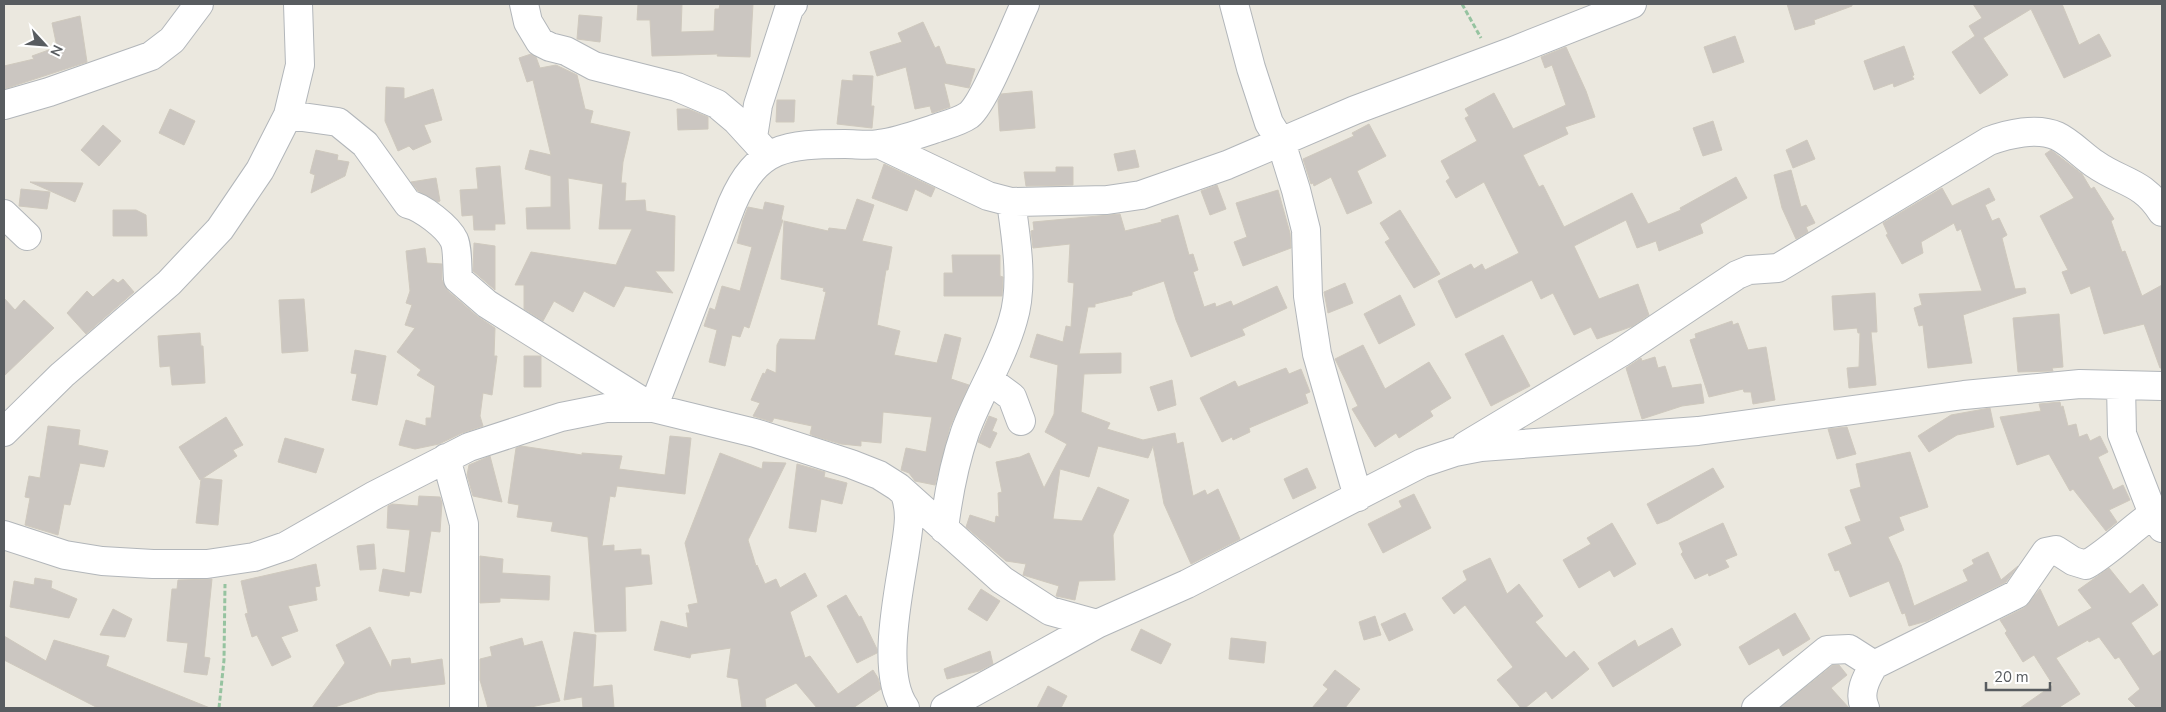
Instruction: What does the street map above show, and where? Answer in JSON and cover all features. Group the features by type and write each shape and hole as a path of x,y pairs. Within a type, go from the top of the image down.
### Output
{"street":[{"path":"4,105 49,92 152,56 172,40 199,4"},
{"path":"4,432 62,375 169,284 220,229 260,170 288,115 300,65 298,4"},
{"path":"524,4 528,22 540,42 566,51 594,66 677,87 717,104 736,120 760,146 785,148 820,144 879,144 954,123 969,114 982,96 1025,4"},
{"path":"1234,4 1251,68 1269,123 1281,142 1296,190 1306,230 1308,296 1317,354 1358,497"},
{"path":"879,144 988,196 1011,202 1108,200 1141,195 1227,165 1355,110 1632,4"},
{"path":"653,408 740,185 752,168 760,146 758,105 789,5"},
{"path":"288,115 338,122 364,144 408,204 436,219 454,240 458,279 487,304 653,408"},
{"path":"1455,452 1620,352 1737,275 1749,270 1778,268 1989,141 2008,134 2031,132 2057,136 2108,173 2142,188 2154,199 2162,212"},
{"path":"944,529 948,493 966,431 1014,318 1018,254 1011,202"},
{"path":"4,214 27,236"},
{"path":"989,380 1012,397 1021,421"},
{"path":"945,708 1097,624 1188,584 1422,463 1455,452 1481,447 1698,431 1964,395 2080,384 2162,386"},
{"path":"1865,708 1862,701 1863,687 1874,665 2016,594 2046,552 2056,550 2073,561 2086,565 2101,556 2130,530 2157,521 2122,434 2121,386"},
{"path":"4,535 64,555 102,561 153,564 207,564 254,557 286,546 375,495 469,447 561,417 606,408 653,408 755,434 851,464 879,475 898,487 1002,580 1050,611 1097,624"},
{"path":"446,458 464,524 464,708"},
{"path":"905,494 910,516 893,636 893,674 901,702 905,708"},
{"path":"1756,708 1827,650 1849,649 1874,665"}],"path":[{"path":"1462,4 1492,58"},
{"path":"219,708 224,660 226,561"}],"building":[{"path":"638,4 682,4 681,32 714,31 715,9 719,9 720,4 753,4 750,57 717,56 718,54 652,56 650,20 637,20"},
{"path":"1787,4 1852,4 1852,6 1814,20 1815,24 1795,30"},
{"path":"1973,4 2062,4 2079,45 2099,34 2111,56 2064,78 2031,9 1983,38 2008,75 1980,94 1952,52 1975,36 1969,26 1982,18"},
{"path":"579,15 602,17 600,42 577,39"},
{"path":"80,16 87,62 4,89 4,66 34,59 32,56 57,47 52,23"},
{"path":"923,22 935,48 939,46 946,64 975,69 969,88 944,83 950,107 932,113 930,106 915,109 906,67 877,76 870,52 902,42 898,33"},
{"path":"1735,36 1744,62 1713,73 1704,47"},
{"path":"1904,46 1914,79 1894,87 1893,83 1874,90 1864,61"},
{"path":"1566,47 1586,91 1595,117 1565,127 1568,134 1523,155 1539,187 1543,185 1564,227 1632,193 1648,224 1681,210 1680,208 1736,177 1747,198 1700,224 1703,233 1659,251 1656,241 1637,248 1626,220 1574,246 1599,299 1638,284 1649,315 1633,326 1597,339 1591,327 1574,335 1553,293 1541,299 1532,280 1456,318 1438,281 1471,264 1474,269 1482,264 1485,270 1519,253 1484,182 1456,198 1446,181 1450,178 1441,161 1477,141 1465,118 1469,116 1465,109 1494,93 1513,129 1566,105 1552,65 1545,68 1541,57"},
{"path":"531,54 536,57 540,68 556,65 577,75 585,109 593,111 590,123 630,132 623,162 621,183 626,183 625,201 645,200 646,211 675,216 674,271 655,271 673,293 625,286 614,307 584,291 573,312 554,301 543,321 524,309 524,285 515,285 531,252 616,265 632,229 599,229 603,184 568,178 570,229 527,229 526,208 551,207 551,176 525,169 530,150 551,155 533,80 527,82 519,58"},
{"path":"853,75 873,76 871,106 874,106 872,128 837,124 842,80 853,81"},
{"path":"386,87 404,88 404,99 433,89 442,120 424,125 431,142 413,150 409,146 398,151 385,121"},
{"path":"1032,91 1035,128 1000,131 998,101 1001,94"},
{"path":"777,100 795,100 794,122 776,122"},
{"path":"170,109 195,121 184,145 159,133"},
{"path":"677,109 688,109 708,117 708,129 678,130"},
{"path":"1713,121 1722,150 1703,156 1693,128"},
{"path":"1369,124 1386,156 1357,171 1372,203 1347,214 1331,177 1314,186 1313,183 1311,184 1303,159 1354,136 1352,133"},
{"path":"103,125 121,141 99,166 81,150"},
{"path":"1807,140 1815,159 1793,168 1786,150"},
{"path":"316,150 338,155 337,160 349,162 345,176 311,193 315,175 310,173"},
{"path":"1135,150 1139,167 1118,171 1114,154"},
{"path":"2051,150 2082,174 2091,189 2094,187 2114,219 2111,221 2122,252 2125,251 2142,296 2162,285 2162,368 2160,368 2144,324 2104,334 2090,286 2071,294 2062,272 2068,270 2040,216 2074,198 2045,154"},
{"path":"884,164 935,188 931,197 915,189 907,211 872,198"},
{"path":"500,166 505,224 495,224 495,230 474,230 473,215 462,216 460,190 478,189 476,168"},
{"path":"1056,167 1073,167 1073,185 1026,186 1024,172 1056,172"},
{"path":"1791,170 1801,207 1806,205 1815,223 1806,227 1808,232 1796,239 1782,208 1774,175"},
{"path":"436,178 440,201 438,202 418,191 411,182"},
{"path":"30,182 83,183 75,202"},
{"path":"1217,185 1226,209 1210,215 1201,191"},
{"path":"1942,188 1952,206 1989,188 1995,200 1985,205 1992,221 1999,218 2007,235 2002,238 2015,289 2025,288 2026,293 1963,315 1972,363 1928,368 1923,325 1919,326 1914,308 1922,305 1919,294 1982,291 1961,229 1957,231 1954,223 1921,242 1923,253 1902,264 1886,235 1888,234 1883,223"},
{"path":"21,189 50,192 47,209 19,206"},
{"path":"1278,190 1290,233 1291,248 1243,266 1234,242 1247,237 1236,203"},
{"path":"857,199 874,205 862,241 892,247 888,270 886,270 877,325 900,331 894,355 937,363 945,334 961,338 951,379 969,385 950,427 935,485 915,481 909,473 901,470 906,448 926,452 932,417 883,412 881,443 861,441 861,446 841,444 814,436 810,434 812,426 774,418 772,422 753,416 760,403 751,400 763,373 765,374 767,369 776,373 777,345 780,339 815,340 826,292 823,291 824,288 781,279 784,221 828,231 829,228 846,230"},
{"path":"765,202 784,206 781,220 783,220 749,328 744,326 740,337 732,335 725,366 709,362 717,330 704,326 710,308 715,310 722,286 740,291 752,247 737,243 743,220 748,207 763,210"},
{"path":"113,210 136,210 146,215 147,236 113,236"},
{"path":"1400,210 1440,274 1414,288 1385,242 1390,239 1380,223"},
{"path":"1120,214 1125,231 1162,222 1161,220 1178,215 1189,255 1193,254 1198,270 1193,272 1204,307 1215,303 1216,307 1231,301 1233,306 1277,286 1287,308 1242,329 1245,335 1191,357 1176,320 1164,281 1132,292 1132,295 1095,304 1095,307 1088,307 1079,354 1121,353 1121,373 1084,374 1081,412 1110,423 1107,429 1143,440 1175,433 1177,444 1183,442 1193,496 1205,490 1207,495 1218,489 1240,539 1191,564 1164,504 1153,446 1148,458 1098,446 1089,477 1060,469 1053,519 1082,521 1098,487 1129,500 1113,535 1115,580 1079,581 1075,600 1056,596 1059,586 1023,575 1026,564 1006,561 966,527 970,515 995,523 996,516 999,517 998,493 1002,492 996,462 1029,453 1044,488 1067,444 1045,432 1054,414 1058,365 1030,357 1037,334 1063,342 1066,326 1071,327 1074,283 1068,282 1070,244 1033,248 1031,231 1034,230 1033,222"},
{"path":"474,243 495,246 495,290 473,271"},
{"path":"425,248 427,263 442,264 442,280 448,291 477,316 495,328 494,356 497,356 492,395 483,393 480,416 483,426 439,444 415,449 399,445 406,420 426,426 426,418 431,418 435,386 417,375 421,370 397,352 415,328 405,325 412,305 406,303 410,291 406,251"},
{"path":"952,255 1000,255 1000,276 1003,277 1002,296 944,296 944,273 953,273"},
{"path":"113,279 118,283 123,279 134,292 86,334 67,313 87,291 93,297"},
{"path":"1345,283 1353,303 1328,313 1324,292"},
{"path":"1875,293 1877,332 1871,332 1876,385 1849,388 1847,368 1859,367 1860,333 1858,333 1857,328 1834,330 1832,296"},
{"path":"1400,295 1415,325 1379,344 1364,314"},
{"path":"4,298 15,310 24,300 54,328 4,376"},
{"path":"304,299 308,351 282,353 279,300"},
{"path":"2059,314 2063,367 2052,368 2053,371 2018,372 2013,318"},
{"path":"1732,321 1733,325 1738,323 1748,350 1766,347 1775,400 1753,404 1751,392 1744,392 1743,389 1709,397 1690,340 1696,338 1695,334"},
{"path":"200,333 201,346 203,346 205,383 172,385 170,366 160,367 158,336"},
{"path":"1503,335 1530,386 1491,406 1465,354"},
{"path":"1363,345 1385,389 1429,362 1451,398 1430,411 1433,416 1399,438 1396,433 1375,447 1352,409 1358,406 1335,359"},
{"path":"355,350 386,356 377,405 352,400 357,374 351,373"},
{"path":"524,356 541,356 541,387 524,387"},
{"path":"1655,357 1658,368 1665,366 1672,388 1701,384 1704,403 1682,406 1642,419 1626,368 1641,358 1642,361"},
{"path":"1286,368 1289,374 1301,369 1310,392 1305,394 1308,403 1249,428 1250,432 1233,440 1232,437 1222,442 1200,398 1235,381 1238,387"},
{"path":"1172,380 1176,405 1158,411 1150,387"},
{"path":"2060,402 2061,407 2063,406 2068,426 2076,424 2079,437 2087,434 2090,441 2100,436 2108,452 2098,457 2113,490 2123,485 2130,500 2109,510 2117,522 2106,531 2073,489 2070,491 2049,454 2017,465 2000,417 2041,411 2039,404"},
{"path":"1990,408 1994,427 1957,435 1929,452 1918,436 1951,415"},
{"path":"989,416 997,419 992,431 997,433 990,448 978,442"},
{"path":"226,417 243,445 233,450 237,456 203,478 222,480 218,525 196,523 201,479 179,447"},
{"path":"48,426 80,430 78,445 108,451 104,467 80,463 70,505 64,504 58,535 25,525 30,498 25,497 29,476 40,478"},
{"path":"1847,427 1856,454 1837,459 1828,429"},
{"path":"670,436 691,438 685,494 617,486 615,497 610,496 602,546 614,545 614,551 641,549 641,555 649,555 652,584 625,587 626,631 595,632 588,537 551,531 553,522 517,517 519,505 508,503 516,448 521,446 582,455 582,453 622,456 619,469 665,475"},
{"path":"285,438 324,449 316,473 278,462"},
{"path":"1910,452 1928,507 1899,517 1904,530 1888,537 1901,565 1914,606 1968,581 1963,570 1974,564 1972,560 1988,552 2001,580 2018,566 2006,582 1927,621 1909,626 1905,613 1902,614 1889,581 1850,597 1839,570 1835,571 1828,554 1852,544 1845,527 1861,521 1850,490 1861,487 1856,464"},
{"path":"720,453 762,469 763,462 786,463 748,540 756,566 765,584 776,579 780,588 805,573 817,596 790,612 805,658 810,656 838,694 873,670 878,678 881,689 853,708 817,708 796,683 765,699 766,708 742,708 738,679 727,677 731,648 691,654 690,658 654,650 661,621 688,628 686,613 690,613 688,605 698,603 685,543"},
{"path":"490,456 502,502 473,496 467,475 469,465"},
{"path":"797,464 825,472 824,477 847,483 842,504 821,499 816,532 789,528"},
{"path":"1307,468 1316,488 1293,499 1284,479"},
{"path":"1713,468 1724,487 1668,520 1657,524 1647,504"},
{"path":"1414,494 1431,528 1383,553 1368,524 1402,507 1399,501"},
{"path":"419,496 440,497 442,503 440,532 431,531 421,593 410,591 409,596 379,591 383,569 405,573 410,530 387,528 388,506 392,504 418,506"},
{"path":"1612,523 1636,564 1614,577 1610,570 1579,588 1563,560 1591,544 1587,538"},
{"path":"1723,523 1737,555 1725,560 1729,567 1709,576 1708,573 1695,579 1681,554 1683,552 1679,543"},
{"path":"374,544 376,569 360,570 357,546"},
{"path":"480,556 503,559 502,573 550,576 549,600 500,598 500,602 480,603"},
{"path":"1490,558 1507,594 1519,584 1543,616 1535,622 1566,658 1574,651 1589,669 1552,699 1546,691 1525,708 1521,708 1497,680 1513,667 1465,605 1454,614 1442,598 1467,580 1463,571"},
{"path":"316,564 320,586 315,587 317,600 288,606 298,631 281,637 291,657 272,666 257,635 252,637 245,614 248,613 241,581"},
{"path":"2109,568 2130,594 2143,584 2158,605 2131,623 2153,656 2162,650 2162,708 2137,708 2128,699 2140,689 2119,657 2115,659 2099,637 2089,642 2088,640 2056,658 2080,694 2058,708 2020,708 2053,685 2034,655 2023,662 2005,633 2007,631 2000,620 2024,608 2040,589 2058,627 2092,608 2078,590"},
{"path":"35,578 52,581 51,588 77,599 69,618 10,607 14,581 34,585"},
{"path":"212,579 204,657 210,658 207,675 184,672 188,643 167,641 172,589 177,589 178,580"},
{"path":"981,589 1000,601 987,621 968,609"},
{"path":"846,595 859,617 861,616 877,649 877,653 857,663 827,606"},
{"path":"113,609 132,619 125,637 100,635"},
{"path":"1405,613 1413,630 1389,641 1381,624"},
{"path":"1795,613 1810,639 1783,656 1779,648 1749,665 1739,647"},
{"path":"1375,616 1381,635 1364,640 1359,622"},
{"path":"370,627 391,668 392,660 410,658 411,664 442,659 445,684 378,692 332,708 312,708 345,663 336,645"},
{"path":"1672,628 1681,645 1613,687 1598,663 1635,640 1638,647"},
{"path":"1141,629 1171,644 1161,664 1131,650"},
{"path":"574,632 596,635 593,687 612,685 614,708 583,708 582,697 564,700"},
{"path":"4,636 46,661 54,640 109,656 106,666 210,708 98,708 4,660"},
{"path":"522,638 524,646 542,641 560,701 526,708 488,708 480,680 480,659 492,656 490,647"},
{"path":"1231,638 1266,642 1264,663 1229,659"},
{"path":"990,651 993,664 979,671 947,679 944,669"},
{"path":"1833,665 1839,665 1847,675 1831,688 1849,708 1780,708"},
{"path":"1335,670 1360,689 1345,708 1312,708 1328,689 1323,685"},
{"path":"1048,686 1067,696 1061,708 1037,708"}]}
